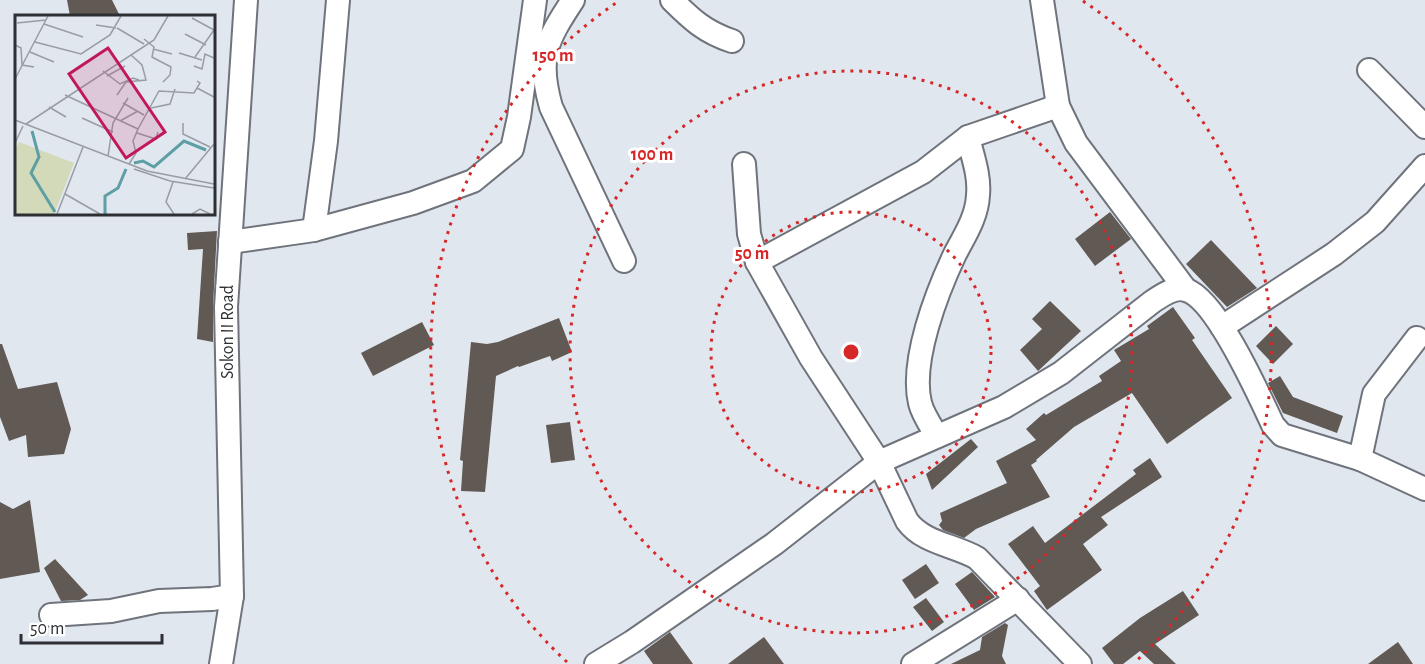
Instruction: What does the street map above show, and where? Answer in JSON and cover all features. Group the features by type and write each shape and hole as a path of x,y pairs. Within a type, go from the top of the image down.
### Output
{"street":[{"name":"Sokon II Road","path":"221,664 232,596 226,307 246,0"},
{"path":"314,230 326,141 338,0"},
{"path":"230,242 314,230 413,203 473,181 512,149 519,117 536,0"},
{"path":"573,0 551,34 544,57 544,83 550,107 624,261"},
{"path":"672,0 690,19 711,34 732,41"},
{"path":"1042,0 1058,106 1076,143 1186,290 1197,297 1222,327 1273,424 1282,435 1360,459 1425,489"},
{"path":"1369,70 1425,127"},
{"path":"757,262 923,172 968,137 1058,106"},
{"path":"937,436 920,403 918,383 927,326 949,267 974,217 978,195 977,172 968,137"},
{"path":"744,164 749,234 757,262 811,358 879,462 901,510 913,529 930,539 977,558 1080,664"},
{"path":"1222,327 1334,254 1366,228 1425,166"},
{"path":"596,664 632,642 774,544 879,462 1004,407 1061,373 1152,302 1167,293 1186,290"},
{"path":"1360,459 1374,394 1417,338"},
{"path":"51,615 111,611 159,601 232,596"},
{"path":"913,664 1018,599"}],"building":[{"path":"67,0 112,0 120,15 70,15"},
{"path":"1110,212 1131,239 1095,266 1075,239"},
{"path":"217,231 213,342 197,339 203,249 188,250 187,233"},
{"path":"1211,240 1257,288 1227,307 1186,264"},
{"path":"1050,301 1081,331 1038,371 1020,350 1042,329 1032,319"},
{"path":"1173,307 1195,338 1192,340 1232,398 1167,444 1132,393 1074,427 1031,465 1050,497 976,529 964,538 943,530 939,525 942,521 940,513 1007,483 996,461 1036,440 1026,429 1044,413 1046,415 1102,381 1099,376 1121,361 1114,350 1149,329 1147,326"},
{"path":"559,318 572,352 552,361 550,356 518,366 496,376 485,492 461,491 463,461 460,460 471,342 487,344 498,342"},
{"path":"422,322 434,345 373,376 361,353"},
{"path":"1276,326 1293,344 1273,364 1256,346"},
{"path":"0,344 2,344 18,389 57,382 71,429 64,454 28,457 26,435 9,441 0,417"},
{"path":"1280,376 1293,397 1343,416 1337,433 1283,413 1268,383"},
{"path":"570,422 575,460 551,463 546,425"},
{"path":"971,439 978,447 932,490 926,474"},
{"path":"1150,458 1162,477 1101,517 1108,525 1083,544 1102,570 1047,610 1034,591 1040,586 1008,544 1033,526 1045,543 1136,474 1133,470"},
{"path":"30,500 40,572 0,579 0,502 13,509"},
{"path":"55,559 88,595 80,600 61,601 44,568"},
{"path":"926,564 939,583 915,599 902,580"},
{"path":"972,572 995,597 974,610 955,584"},
{"path":"1183,591 1199,615 1155,644 1176,664 1154,664 1140,651 1123,664 1114,664 1102,648 1140,618"},
{"path":"926,598 944,622 932,631 913,607"},
{"path":"1005,623 1008,625 1002,656 1006,664 951,664 980,650 982,637"},
{"path":"670,632 693,664 653,664 644,651"},
{"path":"764,637 784,664 728,664"},
{"path":"1398,642 1413,664 1368,664"}]}
